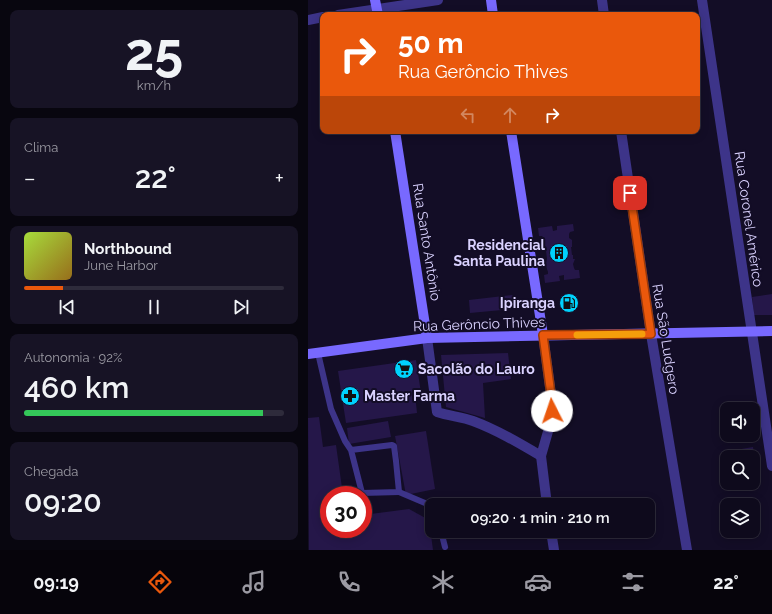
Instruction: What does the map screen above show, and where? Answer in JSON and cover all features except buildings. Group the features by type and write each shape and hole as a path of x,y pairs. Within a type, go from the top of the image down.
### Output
{"main road":[{"path":"491,0 493,12"},
{"name":"Rua Santo Antônio","path":"395,134 427,338"},
{"path":"511,134 543,335"},
{"name":"Rua Gerôncio Thives","path":"313,353 427,338 772,332"}],"street":[{"path":"354,12 438,0"},
{"path":"602,0 604,12"},
{"name":"Rua Coronel Américo","path":"702,0 772,466"},
{"path":"308,20 320,18"},
{"name":"Rua São Ludgero","path":"621,134 651,334 687,550"},
{"path":"543,335 552,402 549,428 541,456 546,498"},
{"name":"Rua Santo Antônio","path":"427,338 437,412 459,416 488,427 520,443 541,456"},
{"path":"552,538 554,550"}],"lane":[{"path":"313,353 331,409 350,450 362,493 399,492 425,503"},
{"path":"350,450 394,446 399,492"},
{"path":"443,538 445,547"}],"slow traffic":[{"path":"577,335 642,334"}],"place":[{"name":"Residencial Santa Paulina","path":"559,253"},
{"name":"Ipiranga","path":"569,303"},
{"name":"Sacolão do Lauro","path":"404,369"},
{"name":"Master Farma","path":"350,396"}],"route":[{"path":"552,411 543,335 651,334 630,193"}]}
